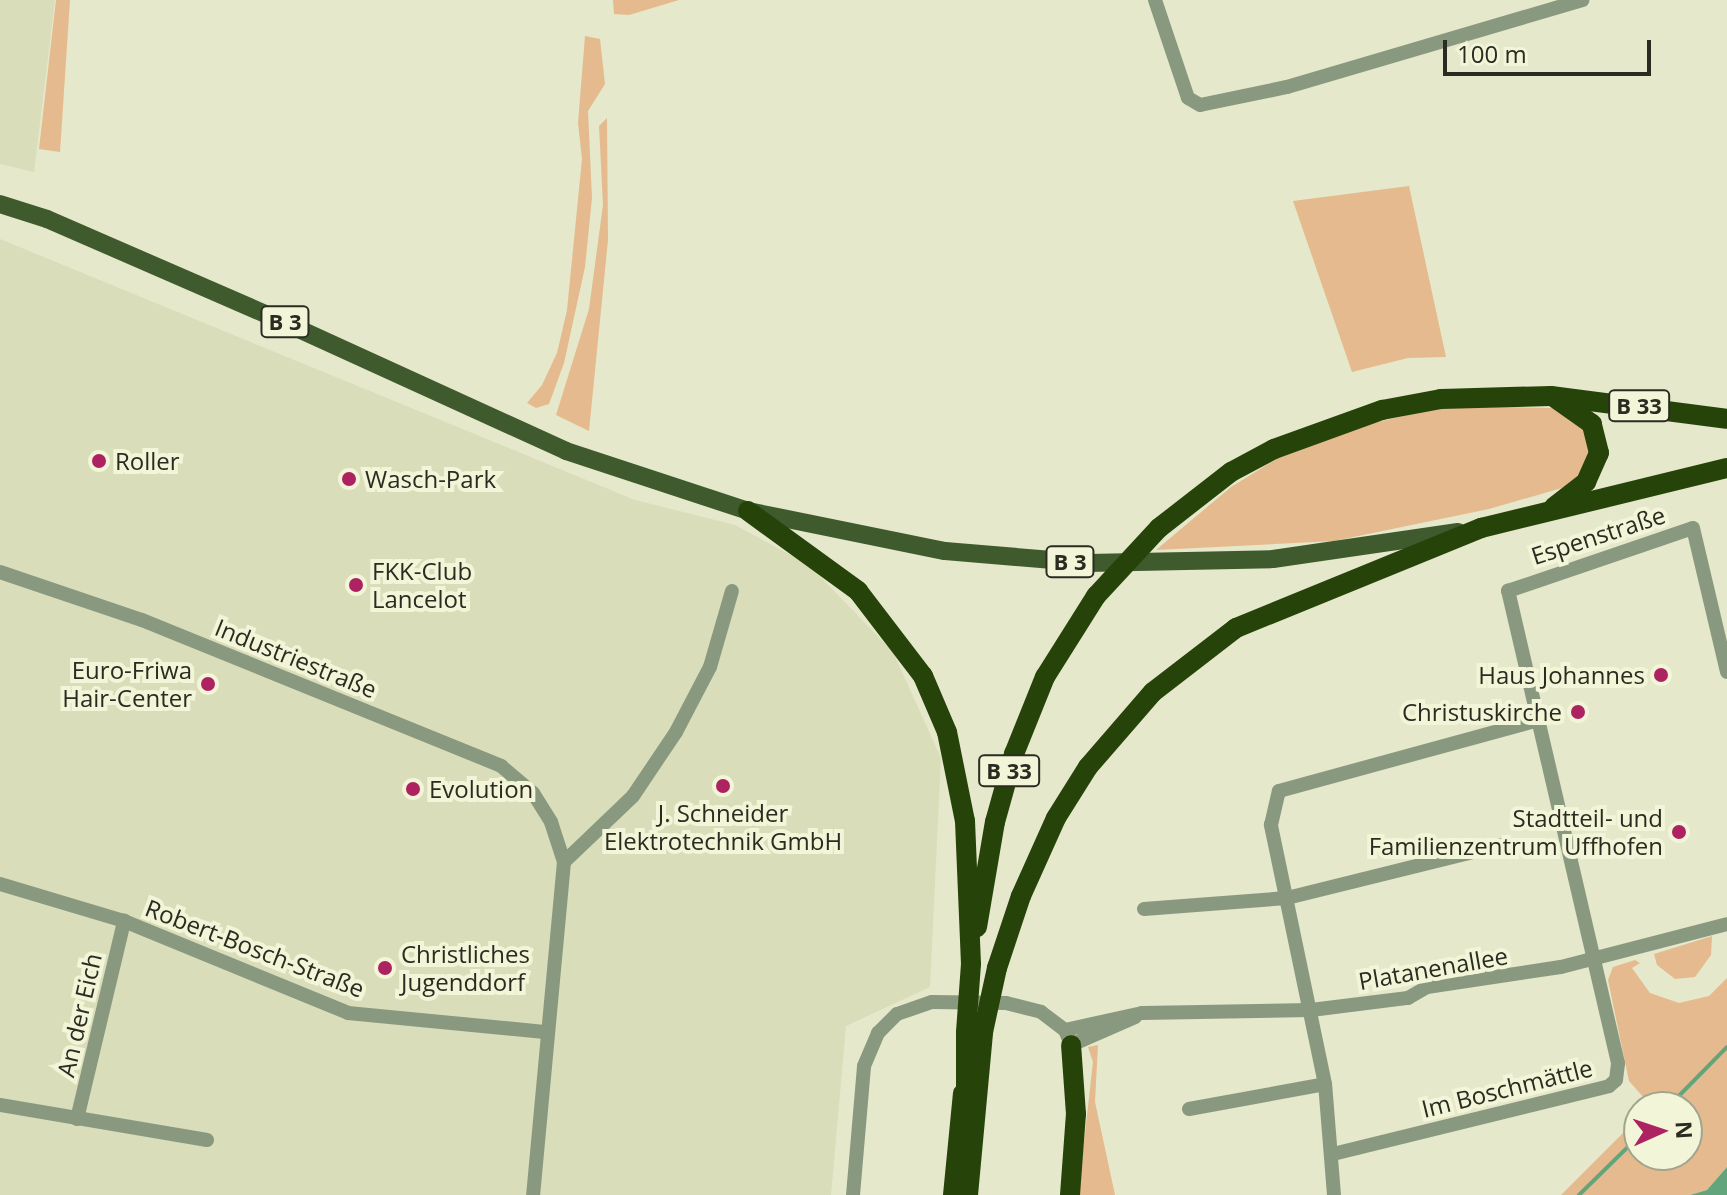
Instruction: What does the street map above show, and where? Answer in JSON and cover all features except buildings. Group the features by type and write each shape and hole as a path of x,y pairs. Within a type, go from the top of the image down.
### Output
{"highway":[{"name":"B 33","path":"968,1195 975,1032 971,964 995,822 1014,754 1045,677 1096,596 1159,528 1231,472 1327,427 1441,399 1551,396 1727,419"},
{"path":"1548,511 1586,482 1599,453 1592,424 1551,396"},
{"name":"B 3","path":"1481,528 1727,468"},
{"path":"748,511 858,591 923,676 947,732 965,821 971,964"},
{"name":"B 33","path":"975,1032 1021,896 1056,818 1127,720 1184,663 1236,628 1481,528"},
{"path":"1068,1037 1076,1114 1070,1195"},
{"name":"B 33","path":"953,1195 970,1097"},
{"path":"970,1097 979,1195"}],"main road":[{"name":"B 3","path":"0,204 47,219 265,313 579,456 748,511 945,551 1155,565 1273,559 1481,528"}],"street":[{"path":"1155,0 1188,98 1200,105 1287,87 1582,0"},
{"name":"Espenstraße","path":"1593,959 1508,591 1693,528 1726,666"},
{"name":"Industriestraße","path":"0,572 142,620 501,766 533,793 551,822 564,862"},
{"path":"533,1195 564,862 633,796 676,732 710,667 732,591"},
{"path":"1334,1195 1325,1084 1271,825 1279,791 1538,720"},
{"path":"1144,909 1221,907 1287,898 1501,845"},
{"name":"Robert-Bosch-Straße","path":"0,884 124,921 348,1013 547,1032"},
{"name":"An der Eich","path":"77,1119 124,921"},
{"name":"Platanenallee","path":"1068,1037 1103,1035 1142,1013 1311,1010 1408,998 1427,987 1593,959 1727,924"},
{"name":"Im Boschmättle","path":"1333,1154 1609,1086 1616,1080 1618,1063 1593,959"},
{"path":"853,1195 864,1066 878,1033 897,1014 932,1002 1006,1003 1041,1012 1068,1037"},
{"path":"1189,1109 1325,1084"},
{"path":"0,1105 207,1140"}],"shaded area":[{"path":"0,0 55,0 34,172 0,164"},
{"path":"56,0 70,0 60,152 39,149"},
{"path":"613,0 679,0 629,15 614,14"},
{"path":"585,36 600,39 605,84 588,111 592,198 585,267 564,363 549,404 536,408 527,403 542,385 557,353 567,310 582,159 578,123"},
{"path":"607,118 608,240 589,431 556,415 589,309 603,205 599,126"},
{"path":"1409,186 1446,357 1408,358 1352,372 1293,201"},
{"path":"0,239 635,500 735,525 809,565 893,652 941,758 930,987 846,1026 831,1195 0,1195"},
{"path":"1448,406 1557,408 1578,416 1594,450 1572,485 1489,509 1334,541 1156,550 1231,487 1293,449 1364,425"},
{"path":"1712,936 1711,955 1695,977 1675,979 1657,965 1654,954"},
{"path":"1635,960 1640,963 1632,968 1650,993 1679,1003 1709,996 1727,978 1727,1167 1707,1190 1690,1195 1561,1195 1623,1133 1623,1171 1703,1171 1703,1091 1638,1091 1629,1081 1608,980 1613,967"},
{"path":"1098,1045 1095,1102 1115,1195 1078,1195 1093,1062 1088,1047"},
{"path":"1727,1167 1727,1195 1690,1195 1707,1190"}],"waterway":[{"path":"1684,1091 1727,1047"},
{"path":"1579,1195 1623,1152"}],"place":[{"name":"Roller","path":"99,461"},
{"name":"Wasch-Park","path":"349,479"},
{"name":"FKK-Club Lancelot","path":"356,585"},
{"name":"Haus Johannes","path":"1661,675"},
{"name":"Euro-Friwa Hair-Center","path":"208,684"},
{"name":"Christuskirche","path":"1578,712"},
{"name":"J. Schneider Elektrotechnik GmbH","path":"723,786"},
{"name":"Evolution","path":"413,789"},
{"name":"Stadtteil- und Familienzentrum Uffhofen","path":"1679,832"},
{"name":"Christliches Jugenddorf","path":"385,968"}]}
